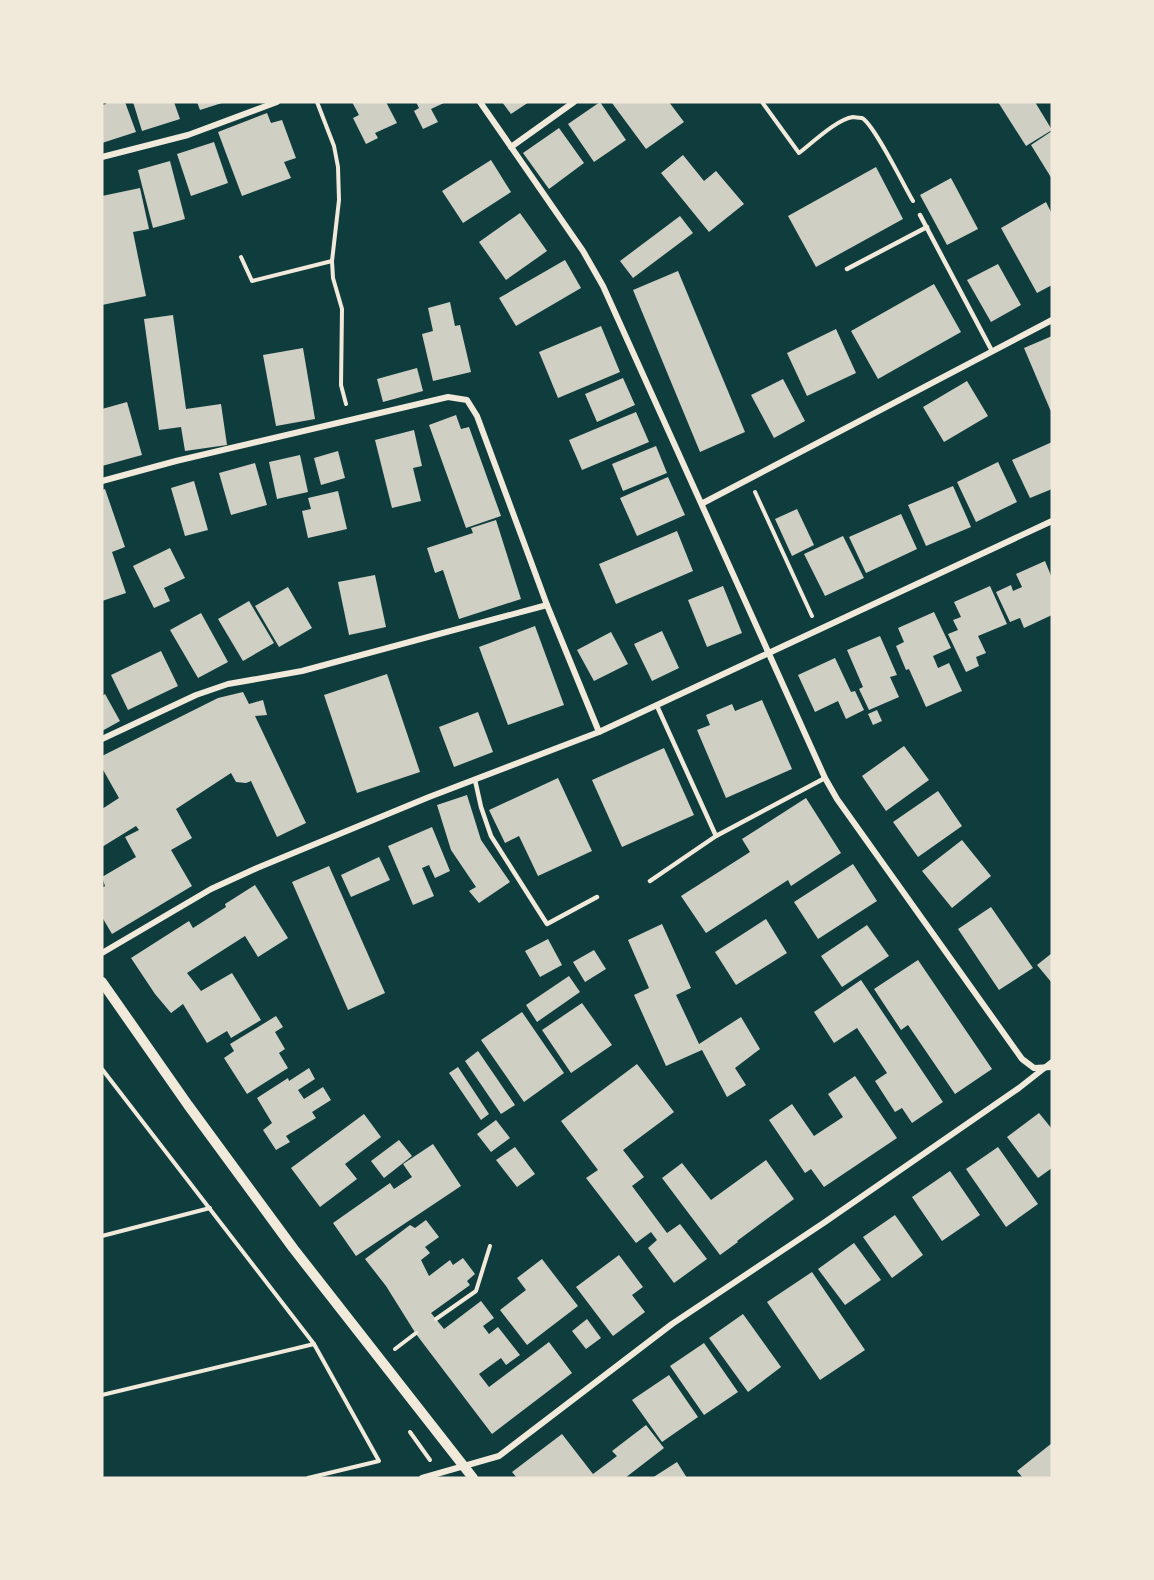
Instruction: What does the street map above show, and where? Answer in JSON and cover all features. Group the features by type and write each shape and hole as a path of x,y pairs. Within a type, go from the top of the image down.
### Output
{"street":[{"path":"102,157 188,135 277,102"},
{"path":"480,102 583,251 603,286 825,777 854,824 1022,1059 1034,1068 1052,1067"},
{"path":"511,147 574,102"},
{"path":"703,503 1052,320"},
{"path":"102,481 176,461 448,397 467,400 477,416 547,605 598,732"},
{"path":"102,953 211,889 598,732 1052,521"},
{"path":"102,739 196,695 228,684 302,671 547,605"},
{"path":"102,982 293,1248 473,1478"},
{"path":"422,1478 499,1455 672,1324 825,1222 1019,1088 1052,1062"}],"lane":[{"path":"920,215 992,351"},
{"path":"847,269 927,227"},
{"path":"657,706 716,836"},
{"path":"650,881 716,836 825,777"},
{"path":"475,780 491,836 547,924 597,897"}],"path":[{"path":"316,102 334,146 338,167 339,200 332,261 333,278 342,309 341,385 352,420"},
{"path":"762,102 799,153 842,121 853,117 862,118 884,148 920,215"},
{"path":"241,257 252,281 332,261"},
{"path":"748,479 818,630"},
{"path":"102,1069 314,1344 379,1461 308,1478"},
{"path":"102,1236 210,1208"},
{"path":"436,1319 476,1291 490,1246"},
{"path":"380,1360 416,1334"},
{"path":"102,1395 314,1344"}],"building":[{"path":"106,102 125,102 136,132 102,143 102,105"},
{"path":"133,102 174,102 180,119 142,131"},
{"path":"197,102 225,102 200,110"},
{"path":"352,102 386,102 397,123 375,133 378,138 366,144 353,118 359,115"},
{"path":"416,102 446,102 431,109 438,122 423,129 414,111 419,108"},
{"path":"502,102 529,102 511,114"},
{"path":"600,102 626,140 594,162 568,124"},
{"path":"669,102 684,122 646,149 612,103"},
{"path":"998,102 1035,102 1052,130 1026,146"},
{"path":"267,113 271,123 282,120 296,158 284,162 291,178 242,196 218,132"},
{"path":"559,128 584,163 549,189 523,153"},
{"path":"1052,131 1052,179 1031,145"},
{"path":"214,142 228,183 191,196 177,154"},
{"path":"683,155 704,181 716,171 744,204 709,232 661,173"},
{"path":"491,160 511,192 463,223 442,191"},
{"path":"170,161 185,219 153,228 138,170"},
{"path":"876,167 903,219 816,267 788,216"},
{"path":"951,178 978,229 947,245 920,195"},
{"path":"140,188 149,229 133,232 146,296 102,305 102,196"},
{"path":"1046,202 1052,214 1052,285 1037,293 1001,228"},
{"path":"520,213 547,251 506,280 479,242"},
{"path":"680,216 693,233 633,278 620,261"},
{"path":"565,260 581,288 516,326 499,298"},
{"path":"998,264 1021,305 991,322 967,280"},
{"path":"678,271 745,432 700,452 633,290"},
{"path":"934,284 961,332 878,379 851,331"},
{"path":"450,302 455,326 460,325 471,372 433,381 422,334 433,331 428,308"},
{"path":"173,315 186,409 221,404 227,445 185,451 181,427 159,430 144,319"},
{"path":"601,326 620,372 558,398 539,352"},
{"path":"836,329 856,373 807,396 787,353"},
{"path":"1052,336 1052,414 1024,348"},
{"path":"303,348 315,419 276,426 263,355"},
{"path":"417,368 423,391 383,402 377,379"},
{"path":"623,378 635,405 597,422 585,394"},
{"path":"783,379 805,421 774,438 751,395"},
{"path":"967,381 988,416 944,442 923,407"},
{"path":"127,402 142,455 102,466 102,409"},
{"path":"636,412 649,442 582,470 569,440"},
{"path":"456,415 461,429 469,427 501,516 466,528 429,425"},
{"path":"414,430 422,466 413,468 421,501 392,508 375,440"},
{"path":"1052,442 1052,489 1030,498 1012,460"},
{"path":"656,446 667,473 623,491 612,464"},
{"path":"338,451 345,478 321,485 314,458"},
{"path":"300,455 308,492 277,499 269,462"},
{"path":"998,462 1017,502 976,522 957,482"},
{"path":"255,463 267,505 231,515 219,473"},
{"path":"668,477 685,515 637,536 620,498"},
{"path":"194,481 208,530 185,536 171,488"},
{"path":"953,486 971,527 926,546 908,505"},
{"path":"105,489 125,547 112,552 126,593 102,601 102,490"},
{"path":"338,491 347,529 308,538 302,511 311,509 308,498"},
{"path":"797,509 814,545 792,556 775,519"},
{"path":"901,514 917,549 866,573 849,537"},
{"path":"496,520 521,599 459,619 443,570 435,573 427,548 473,533 471,528"},
{"path":"677,531 693,571 616,604 599,564"},
{"path":"843,536 864,578 825,596 804,554"},
{"path":"170,548 185,578 164,588 170,601 154,608 133,566"},
{"path":"1045,561 1052,578 1052,615 1024,628 1020,618 1010,622 996,592 1011,585 1013,591 1022,587 1016,574"},
{"path":"375,575 386,627 349,635 338,582"},
{"path":"723,586 742,633 707,647 688,600"},
{"path":"990,586 1007,624 978,636 986,653 976,657 979,666 966,672 948,634 958,630 953,620 961,617 954,602"},
{"path":"288,587 312,628 279,647 255,606"},
{"path":"249,601 274,643 243,661 218,619"},
{"path":"934,612 951,648 933,656 938,668 949,663 962,691 926,707 896,646 904,642 898,628"},
{"path":"201,613 228,662 198,678 170,630"},
{"path":"535,626 564,705 508,725 479,647"},
{"path":"662,631 679,668 652,681 634,644"},
{"path":"611,632 628,664 594,681 577,650"},
{"path":"880,636 897,675 890,677 899,697 869,710 859,689 863,687 847,650"},
{"path":"161,651 178,686 128,710 111,675"},
{"path":"835,658 851,692 855,691 864,710 846,719 838,701 815,712 798,675"},
{"path":"387,674 420,772 357,793 324,695"},
{"path":"243,692 249,704 263,700 267,715 255,716 306,823 277,837 251,781 236,782 231,773 176,809 192,838 171,850 192,886 112,934 102,917 102,888 105,886 102,877 136,857 125,837 139,830 136,826 102,847 102,809 119,798 102,768 102,756 218,698"},
{"path":"105,694 120,721 102,731 102,696"},
{"path":"762,700 792,769 726,798 697,730 710,725 706,715 732,704 735,711"},
{"path":"877,710 882,721 873,725 868,714"},
{"path":"478,712 493,752 454,767 439,727"},
{"path":"904,746 929,780 886,811 862,776"},
{"path":"664,748 694,815 622,847 592,780"},
{"path":"558,778 592,851 538,876 519,836 505,843 489,810"},
{"path":"938,791 962,826 918,857 893,822"},
{"path":"467,795 481,840 510,882 479,903 469,891 476,887 451,850 437,805"},
{"path":"806,798 841,853 791,886 788,880 706,933 681,896 750,852 742,839"},
{"path":"432,827 450,871 435,878 429,865 422,868 434,896 413,905 388,846"},
{"path":"962,840 991,876 952,908 922,871"},
{"path":"379,857 390,880 351,897 341,875"},
{"path":"853,864 877,901 818,939 794,902"},
{"path":"329,866 385,993 348,1010 292,882"},
{"path":"255,885 288,938 258,957 245,936 187,973 201,991 232,973 261,1020 231,1038 227,1031 207,1043 183,1004 171,1013 131,958 189,921 193,928"},
{"path":"991,907 1033,968 999,990 958,929"},
{"path":"766,919 787,953 736,985 715,952"},
{"path":"662,924 691,988 676,995 699,1044 741,1017 760,1049 735,1068 746,1085 727,1097 702,1050 666,1066 634,995 649,988 628,940"},
{"path":"867,925 889,956 842,987 821,956"},
{"path":"548,939 562,965 540,977 525,951"},
{"path":"594,950 606,969 585,982 573,962"},
{"path":"1052,953 1052,983 1037,965"},
{"path":"918,960 992,1069 955,1094 908,1025 901,1030 874,989"},
{"path":"569,976 580,992 537,1022 526,1005"},
{"path":"861,980 943,1102 912,1123 902,1108 895,1112 875,1081 887,1073 857,1028 834,1043 814,1012"},
{"path":"582,1003 612,1045 571,1073 542,1030"},
{"path":"522,1012 564,1073 524,1102 481,1040"},
{"path":"276,1016 283,1027 275,1032 285,1049 279,1053 288,1068 247,1094 224,1058 234,1051 230,1044"},
{"path":"478,1051 515,1105 501,1114 465,1061"},
{"path":"637,1064 674,1112 623,1150 644,1177 632,1186 667,1233 680,1224 707,1259 674,1283 648,1248 657,1240 651,1232 636,1243 586,1178 598,1170 561,1121"},
{"path":"458,1067 489,1114 481,1120 449,1073"},
{"path":"309,1068 315,1079 298,1090 304,1099 323,1087 331,1100 312,1112 316,1118 286,1136 290,1142 276,1150 263,1130 272,1123 257,1098 288,1078 289,1081"},
{"path":"855,1076 897,1138 824,1187 811,1169 805,1173 769,1120 792,1104 814,1136 843,1117 828,1094"},
{"path":"1039,1113 1052,1129 1052,1168 1038,1178 1007,1137"},
{"path":"364,1114 381,1137 345,1164 357,1179 320,1207 291,1168"},
{"path":"496,1120 510,1138 491,1152 477,1134"},
{"path":"399,1140 412,1156 384,1178 371,1161"},
{"path":"433,1144 461,1186 356,1256 333,1223 390,1183 394,1189 412,1177 403,1164"},
{"path":"515,1147 535,1174 517,1187 496,1160"},
{"path":"998,1147 1038,1204 1006,1227 966,1169"},
{"path":"766,1160 794,1199 720,1255 662,1178 682,1163 711,1200"},
{"path":"950,1171 980,1215 942,1241 912,1197"},
{"path":"895,1215 923,1255 892,1278 863,1237"},
{"path":"426,1220 439,1237 425,1247 430,1253 421,1260 429,1276 450,1260 453,1265 463,1258 475,1274 467,1281 470,1285 431,1313 444,1329 481,1301 494,1318 483,1326 489,1334 498,1327 520,1355 506,1365 501,1358 479,1374 489,1387 549,1342 572,1373 492,1434 416,1334 386,1286 365,1259 410,1225 415,1228"},
{"path":"854,1243 881,1280 845,1305 818,1269"},
{"path":"619,1255 643,1287 632,1295 645,1312 613,1336 576,1287"},
{"path":"542,1259 578,1306 527,1345 500,1310 526,1290 517,1278"},
{"path":"812,1272 865,1350 820,1380 767,1302"},
{"path":"743,1314 781,1367 748,1392 709,1338"},
{"path":"587,1319 601,1338 586,1349 572,1331"},
{"path":"704,1343 738,1392 704,1415 670,1366"},
{"path":"669,1375 698,1417 662,1442 632,1400"},
{"path":"646,1425 664,1448 625,1478 517,1478 512,1472 562,1434 593,1474 617,1456 612,1451"},
{"path":"1052,1443 1052,1478 1023,1478 1017,1471"},
{"path":"677,1462 687,1478 652,1478"}]}
